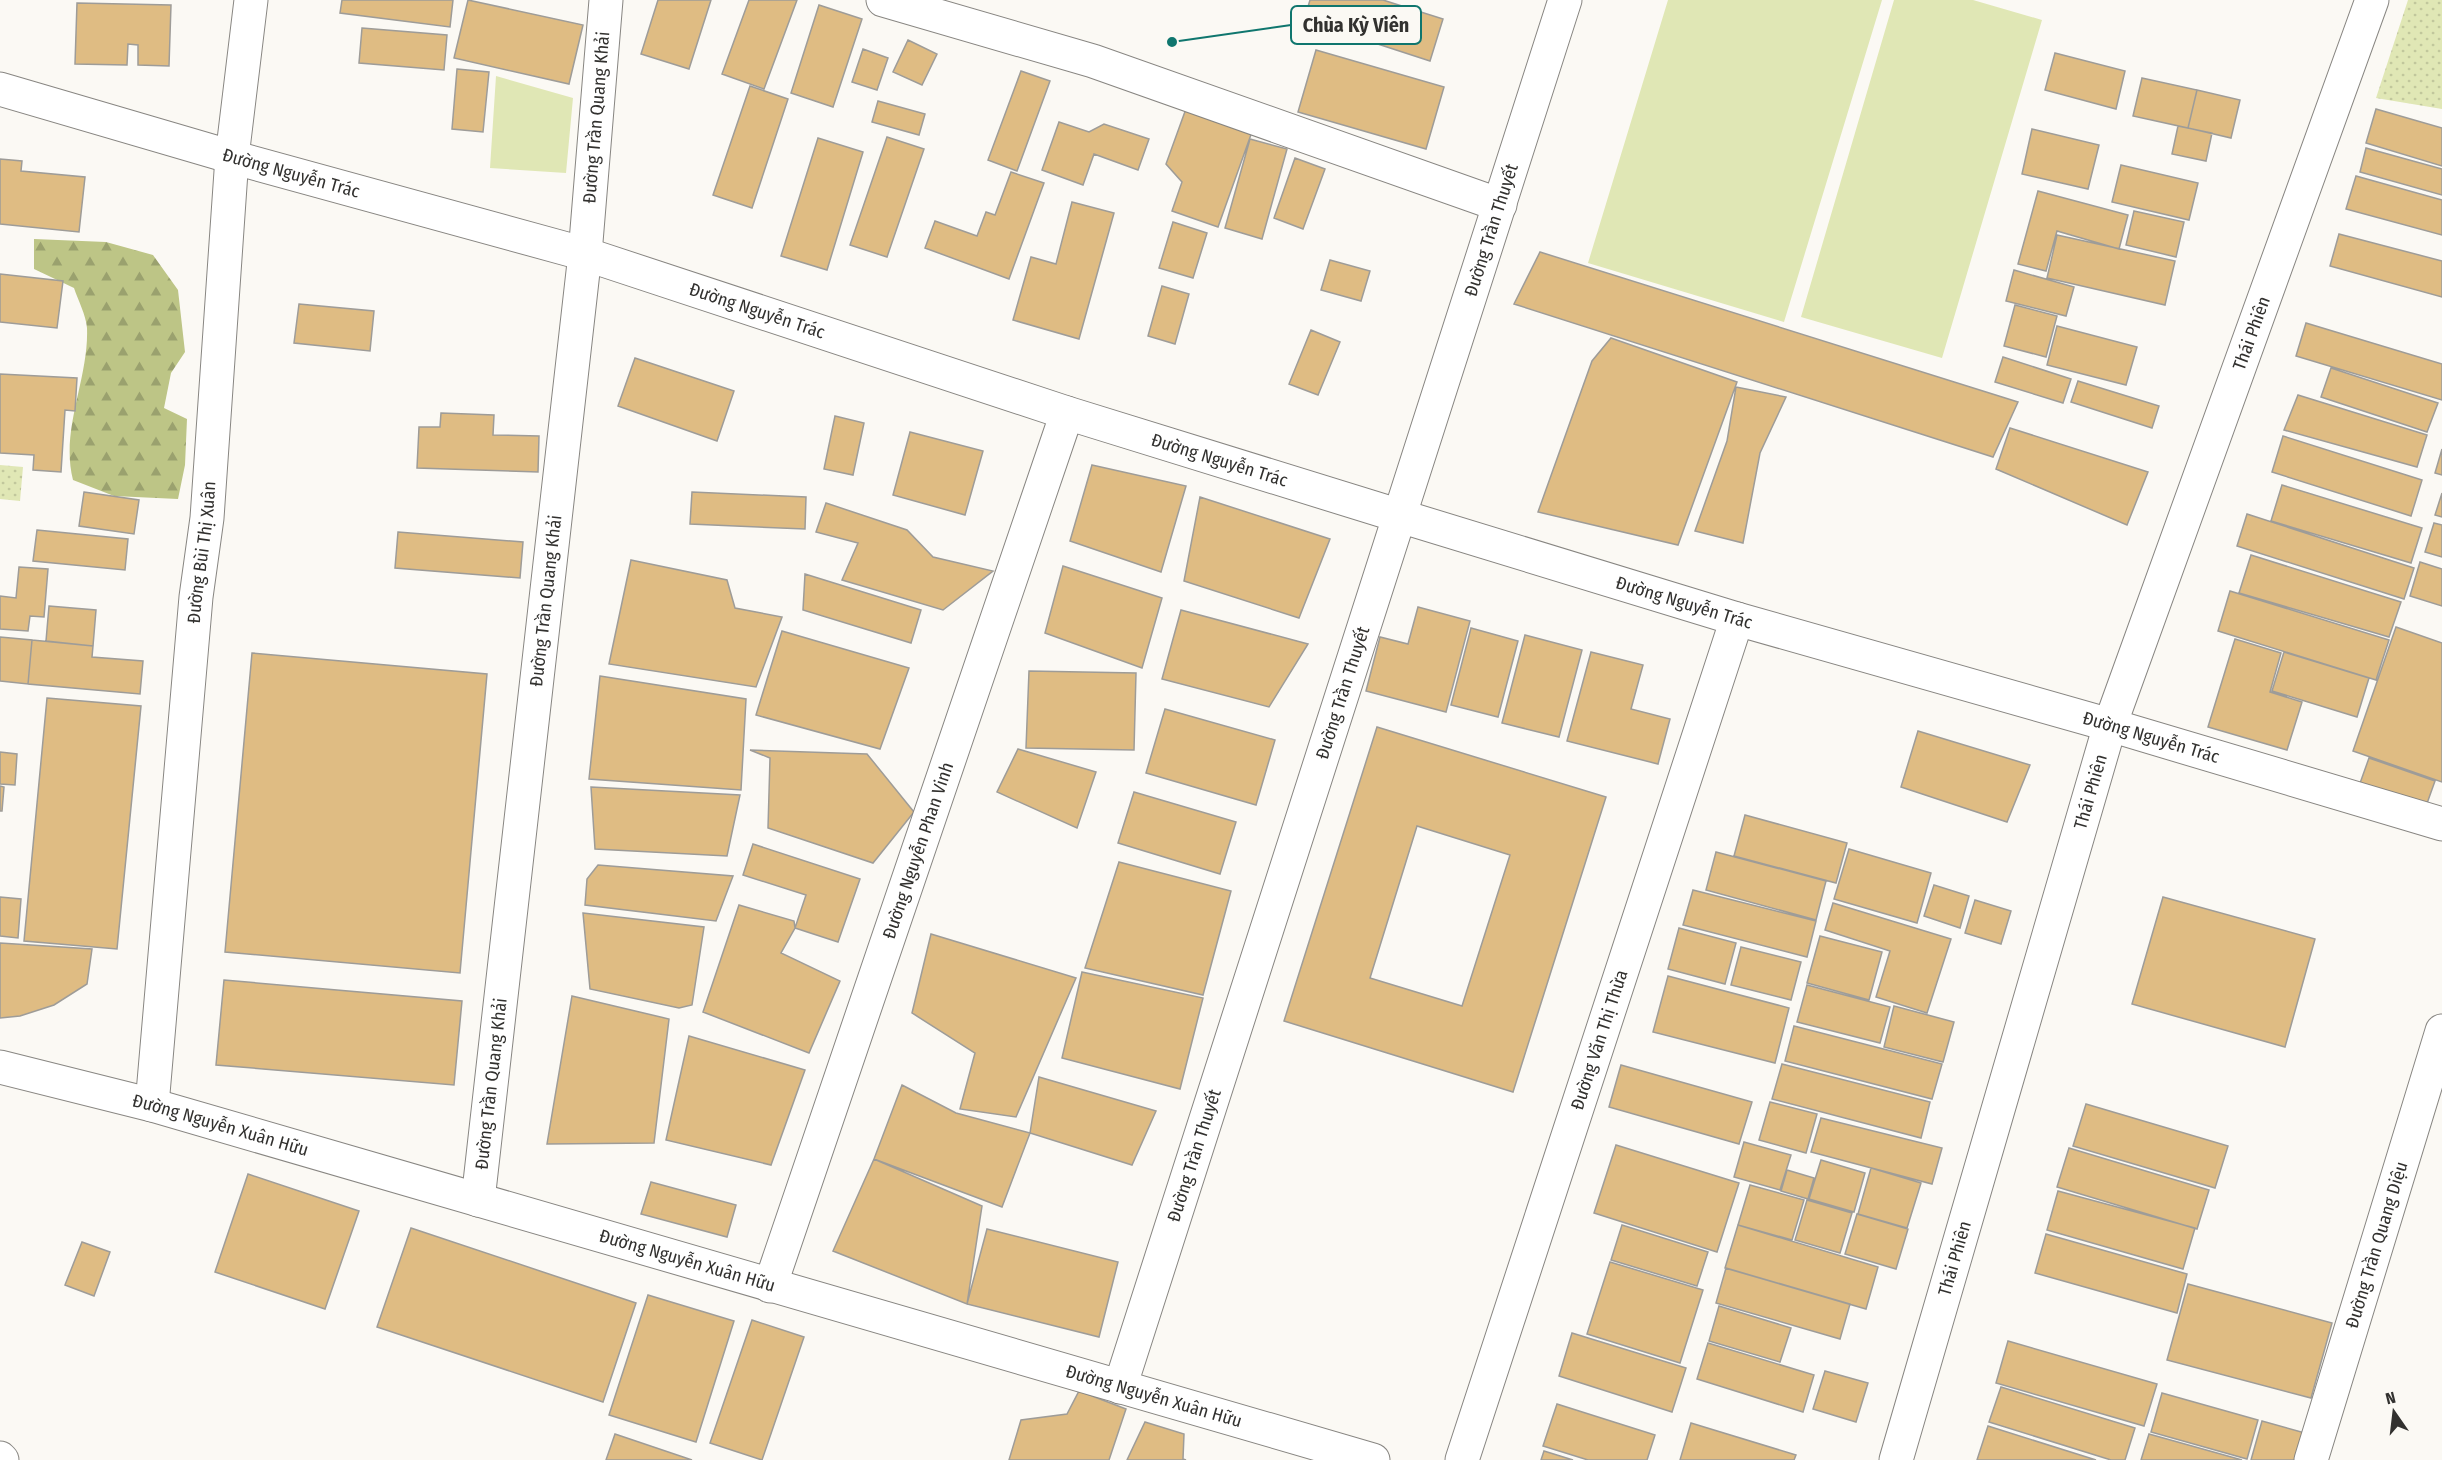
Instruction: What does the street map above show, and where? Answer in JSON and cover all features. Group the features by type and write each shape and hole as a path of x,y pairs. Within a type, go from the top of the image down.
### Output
{"street":[{"name":"Đường Bùi Thị Xuân","path":"152,1106 196,597 207,518 232,157 251,0"},
{"name":"Đường Trần Quang Khải","path":"478,1200 585,254 606,0"},
{"path":"883,0 1093,61 1500,205"},
{"name":"Đường Trần Thuyết","path":"1120,1387 1565,0"},
{"name":"Thái Phiên","path":"1896,1460 2110,725 2372,0"},
{"name":"Đường Nguyễn Trác","path":"0,88 232,157 585,254 1067,413 1400,516 1737,619 2110,725 2442,824"},
{"name":"Đường Nguyễn Phan Vinh","path":"770,1286 1067,413"},
{"name":"Đường Văn Thị Thừa","path":"1462,1460 1737,619"},
{"name":"Đường Trần Quang Diệu","path":"2312,1460 2442,1030"},
{"name":"Đường Nguyễn Xuân Hữu","path":"0,1067 152,1106 1373,1460"}],"green space":[{"path":"1668,0 1882,0 1784,322 1588,263"},
{"path":"1894,0 1973,0 2042,20 1942,358 1801,317"},
{"path":"2408,0 2442,0 2442,109 2376,98"},
{"path":"496,76 573,98 566,173 490,168"},
{"path":"34,239 106,242 153,255 178,290 185,352 171,373 164,408 187,419 185,465 178,499 114,496 73,480 70,442 84,366 87,328 74,288 34,269"},
{"path":"0,465 23,467 20,501 0,499"}],"building":[{"path":"342,0 453,0 450,27 340,13"},
{"path":"468,0 583,25 569,84 454,58"},
{"path":"658,0 711,0 689,69 641,54"},
{"path":"749,0 797,0 764,89 722,74"},
{"path":"1310,0 1383,0 1443,19 1430,61 1304,20"},
{"path":"77,3 171,5 169,66 138,65 138,45 128,44 127,65 75,64"},
{"path":"819,5 862,19 833,107 791,93"},
{"path":"362,28 447,35 444,70 359,63"},
{"path":"908,40 937,54 922,85 893,72"},
{"path":"863,49 888,58 877,90 852,82"},
{"path":"1316,50 1444,87 1426,149 1298,112"},
{"path":"2055,53 2125,71 2116,109 2045,90"},
{"path":"457,69 489,72 483,132 452,129"},
{"path":"1021,71 1050,81 1017,171 988,160"},
{"path":"2142,78 2197,90 2188,128 2133,116"},
{"path":"750,86 788,99 752,208 713,195"},
{"path":"2197,90 2240,100 2231,138 2188,128"},
{"path":"878,101 925,114 919,135 872,122"},
{"path":"1187,106 1253,129 1218,227 1172,211 1182,182 1166,164"},
{"path":"2376,109 2442,128 2442,166 2366,143"},
{"path":"1059,122 1089,132 1104,124 1149,139 1138,170 1094,154 1083,185 1042,170"},
{"path":"2178,126 2212,133 2206,161 2172,154"},
{"path":"2032,129 2099,145 2088,189 2022,174"},
{"path":"887,137 924,149 887,257 850,245"},
{"path":"818,138 863,152 827,270 781,256"},
{"path":"1250,139 1287,149 1262,239 1225,228"},
{"path":"2366,148 2442,169 2442,195 2360,172"},
{"path":"1295,158 1325,169 1303,229 1274,218"},
{"path":"0,159 22,161 21,171 85,177 79,232 0,224"},
{"path":"2121,165 2198,183 2189,220 2112,202"},
{"path":"1011,172 1044,183 1009,279 925,248 935,221 977,236 986,212 995,215"},
{"path":"2356,176 2442,200 2442,235 2346,209"},
{"path":"2038,191 2128,215 2119,249 2057,231 2046,271 2018,264"},
{"path":"1072,202 1114,213 1079,339 1013,320 1031,257 1056,264"},
{"path":"2134,211 2184,222 2176,257 2126,245"},
{"path":"1173,222 1207,233 1193,278 1159,268"},
{"path":"2339,234 2442,261 2442,297 2330,266"},
{"path":"2057,235 2175,261 2165,305 2047,278"},
{"path":"1540,252 2018,402 1993,457 1514,304"},
{"path":"1330,260 1370,271 1361,301 1321,290"},
{"path":"2014,270 2074,287 2066,316 2006,301"},
{"path":"0,274 63,281 57,328 0,322"},
{"path":"1162,286 1189,294 1175,344 1148,336"},
{"path":"299,304 374,311 370,351 294,343"},
{"path":"2015,305 2057,316 2046,357 2004,346"},
{"path":"2306,323 2442,364 2442,400 2296,356"},
{"path":"2057,326 2137,347 2126,385 2047,365"},
{"path":"1311,330 1340,342 1318,395 1289,384"},
{"path":"1611,338 1737,382 1678,545 1538,512 1592,361"},
{"path":"2003,357 2071,379 2063,403 1995,382"},
{"path":"635,358 734,391 717,441 618,406"},
{"path":"2331,368 2438,403 2427,432 2321,397"},
{"path":"0,374 77,378 75,411 65,410 61,472 33,470 34,455 0,453"},
{"path":"2078,381 2159,406 2152,428 2071,402"},
{"path":"1736,387 1786,397 1760,453 1743,543 1695,531 1727,441"},
{"path":"2298,395 2427,435 2417,467 2284,430"},
{"path":"441,413 494,415 493,435 539,436 538,472 417,468 419,427 440,427"},
{"path":"835,416 864,423 853,475 824,469"},
{"path":"2010,428 2148,472 2127,525 1996,469"},
{"path":"910,432 983,451 965,515 893,495"},
{"path":"2283,436 2422,480 2411,516 2272,472"},
{"path":"2442,449 2442,475 2435,473"},
{"path":"1092,465 1186,486 1161,572 1070,541"},
{"path":"2282,485 2422,528 2411,563 2271,521"},
{"path":"84,492 139,500 134,534 79,526"},
{"path":"692,492 806,497 805,529 690,524"},
{"path":"2442,493 2442,517 2435,515"},
{"path":"1200,497 1330,539 1299,618 1184,581"},
{"path":"826,503 907,530 933,557 993,571 943,610 842,580 858,543 816,532"},
{"path":"2247,514 2414,568 2404,599 2237,546"},
{"path":"2434,523 2442,525 2442,557 2425,552"},
{"path":"37,530 128,539 125,570 33,561"},
{"path":"398,532 523,542 520,578 395,568"},
{"path":"2251,555 2401,602 2389,637 2239,593"},
{"path":"631,560 727,580 735,608 782,617 756,687 609,664"},
{"path":"2420,562 2442,569 2442,606 2410,596"},
{"path":"1063,566 1162,598 1142,668 1045,633"},
{"path":"19,567 48,569 44,617 30,616 28,631 0,629 0,596 16,598"},
{"path":"805,574 921,610 911,643 803,610"},
{"path":"2230,591 2389,640 2376,680 2218,631"},
{"path":"49,606 96,610 93,646 46,641"},
{"path":"1418,607 1470,621 1446,712 1366,691 1380,637 1408,644"},
{"path":"1181,610 1308,644 1269,707 1162,679"},
{"path":"2396,627 2442,643 2442,782 2353,751"},
{"path":"1471,628 1518,641 1498,717 1451,705"},
{"path":"782,631 909,668 880,749 756,715"},
{"path":"1525,635 1582,650 1559,737 1502,723"},
{"path":"0,637 32,640 28,684 0,681"},
{"path":"2235,639 2281,653 2270,692 2302,702 2287,750 2208,727"},
{"path":"32,640 93,646 92,657 143,661 140,694 28,684"},
{"path":"1591,652 1643,665 1631,709 1670,719 1658,764 1567,741"},
{"path":"2284,652 2369,678 2357,717 2272,691"},
{"path":"252,653 487,674 460,973 225,952"},
{"path":"1029,671 1136,673 1134,750 1026,748"},
{"path":"600,676 746,699 741,790 589,779"},
{"path":"47,698 141,706 117,949 24,941"},
{"path":"1165,709 1275,740 1256,805 1146,773"},
{"path":"1377,727 1606,797 1513,1092 1284,1021","holes":["1417,826 1510,855 1462,1006 1370,978"]},
{"path":"1918,731 2030,765 2007,822 1901,787"},
{"path":"1018,749 1096,772 1077,828 997,792"},
{"path":"750,750 867,754 914,812 873,863 768,828 770,758"},
{"path":"0,752 17,754 15,785 0,784"},
{"path":"2369,758 2435,781 2425,809 2359,786"},
{"path":"0,786 4,787 2,811 0,811"},
{"path":"591,787 740,795 727,856 595,849"},
{"path":"1134,792 1236,822 1220,874 1118,843"},
{"path":"1745,815 1847,843 1836,883 1734,856"},
{"path":"753,844 860,879 838,942 795,928 806,895 743,875"},
{"path":"1849,849 1931,873 1917,923 1834,899"},
{"path":"1716,852 1826,881 1816,920 1706,890"},
{"path":"1119,862 1231,891 1203,995 1085,968"},
{"path":"598,865 733,876 716,921 585,905 587,879"},
{"path":"1934,885 1969,896 1960,928 1924,916"},
{"path":"1693,890 1816,921 1807,957 1683,925"},
{"path":"0,897 21,899 18,938 0,936"},
{"path":"2163,897 2315,939 2285,1047 2132,1004"},
{"path":"1975,900 2011,911 2001,944 1965,933"},
{"path":"1833,903 1951,939 1927,1013 1876,997 1890,951 1825,930"},
{"path":"739,905 794,921 795,928 781,953 840,981 809,1053 703,1012"},
{"path":"583,913 704,927 692,1005 679,1008 590,989"},
{"path":"1679,928 1736,943 1725,984 1668,969"},
{"path":"931,934 1076,978 1016,1117 960,1109 975,1053 912,1013"},
{"path":"1820,936 1882,952 1869,1000 1807,983"},
{"path":"0,943 92,949 87,984 54,1005 20,1016 0,1018"},
{"path":"1741,947 1801,962 1791,1000 1731,985"},
{"path":"1082,972 1203,998 1180,1089 1062,1058"},
{"path":"1668,976 1789,1008 1775,1063 1653,1032"},
{"path":"224,980 462,1001 454,1085 216,1065"},
{"path":"1807,985 1890,1007 1880,1043 1797,1022"},
{"path":"572,996 669,1019 654,1143 547,1144"},
{"path":"1894,1006 1954,1022 1943,1062 1884,1047"},
{"path":"1794,1026 1942,1064 1932,1099 1785,1061"},
{"path":"689,1036 805,1070 771,1165 666,1140"},
{"path":"1782,1064 1930,1102 1921,1138 1772,1099"},
{"path":"1621,1065 1752,1102 1739,1144 1609,1107"},
{"path":"1039,1077 1156,1111 1132,1165 1030,1133"},
{"path":"902,1085 956,1113 1030,1133 1002,1207 874,1159"},
{"path":"1770,1102 1817,1114 1806,1153 1759,1140"},
{"path":"2086,1104 2228,1146 2215,1188 2073,1146"},
{"path":"1821,1118 1942,1148 1932,1184 1811,1152"},
{"path":"1744,1142 1791,1155 1780,1190 1734,1177"},
{"path":"1616,1145 1739,1183 1717,1252 1594,1213"},
{"path":"2069,1148 2209,1190 2197,1229 2057,1187"},
{"path":"874,1159 982,1206 967,1304 833,1251"},
{"path":"1821,1160 1865,1173 1854,1212 1809,1199"},
{"path":"1871,1168 1921,1183 1907,1228 1858,1214"},
{"path":"1787,1170 1814,1178 1808,1199 1781,1191"},
{"path":"248,1174 359,1211 325,1309 215,1272"},
{"path":"651,1182 736,1205 727,1237 641,1214"},
{"path":"1750,1185 1804,1200 1792,1240 1738,1225"},
{"path":"2058,1191 2195,1228 2183,1269 2047,1230"},
{"path":"1807,1200 1852,1213 1840,1253 1795,1240"},
{"path":"1857,1214 1908,1229 1896,1269 1845,1254"},
{"path":"1622,1225 1708,1252 1697,1286 1611,1260"},
{"path":"1738,1225 1878,1267 1866,1309 1725,1268"},
{"path":"411,1228 636,1303 603,1402 377,1327"},
{"path":"987,1229 1118,1262 1099,1337 967,1304"},
{"path":"2046,1234 2187,1274 2177,1313 2035,1273"},
{"path":"82,1242 110,1252 94,1296 65,1285"},
{"path":"1610,1262 1703,1290 1680,1363 1587,1334"},
{"path":"1726,1268 1850,1304 1840,1339 1716,1303"},
{"path":"2188,1284 2332,1323 2311,1398 2167,1360"},
{"path":"648,1295 734,1321 696,1442 609,1415"},
{"path":"1719,1306 1791,1328 1780,1362 1709,1341"},
{"path":"752,1320 804,1337 762,1460 710,1443"},
{"path":"1572,1333 1686,1368 1672,1412 1559,1376"},
{"path":"2008,1341 2157,1384 2144,1426 1996,1383"},
{"path":"1708,1343 1814,1375 1803,1412 1697,1379"},
{"path":"1825,1371 1868,1383 1856,1422 1813,1409"},
{"path":"2001,1387 2135,1428 2125,1460 2111,1460 1989,1422"},
{"path":"1079,1391 1126,1409 1109,1460 1009,1460 1021,1420 1067,1414"},
{"path":"2162,1393 2258,1420 2247,1459 2151,1432"},
{"path":"1557,1404 1655,1435 1647,1460 1588,1460 1543,1446"},
{"path":"2262,1421 2305,1433 2297,1460 2251,1460"},
{"path":"1145,1422 1184,1434 1183,1459 1186,1460 1127,1460"},
{"path":"1691,1423 1796,1455 1794,1460 1680,1460"},
{"path":"1988,1426 2096,1460 1977,1460"},
{"path":"615,1434 692,1460 606,1460"},
{"path":"2149,1434 2242,1460 2141,1460"},
{"path":"1544,1451 1573,1460 1541,1460"}],"place":[{"name":"Chùa Kỳ Viên","path":"1172,42"}]}
